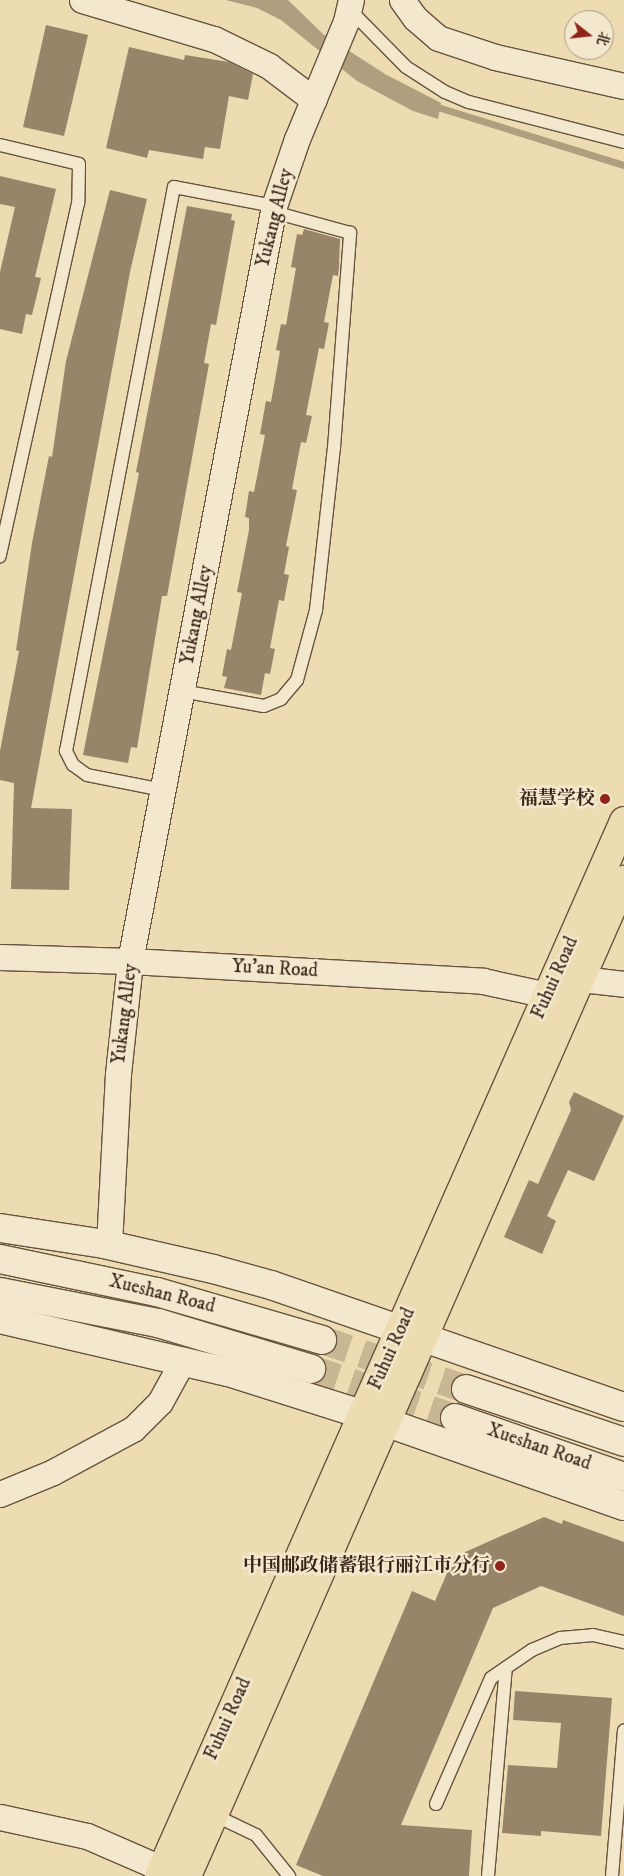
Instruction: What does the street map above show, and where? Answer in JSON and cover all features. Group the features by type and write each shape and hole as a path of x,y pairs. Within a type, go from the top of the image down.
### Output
{"main road":[{"name":"Fuhui Road","path":"412,1333 548,995 624,821"},
{"name":"Fuhui Road","path":"177,1874 412,1333 581,979 624,880"},
{"path":"0,1228 109,1245 261,1282 624,1407"},
{"name":"Xueshan Road","path":"0,1259 157,1292 322,1340"},
{"name":"Xueshan Road","path":"0,1292 158,1323 310,1369"},
{"path":"0,1319 183,1360 374,1419 624,1506"},
{"name":"Xueshan Road","path":"466,1389 624,1442"},
{"name":"Xueshan Road","path":"454,1418 624,1476"},
{"name":"Fuhui Road","path":"177,1874 212,1814 374,1419"}],"street":[{"path":"82,0 214,38 318,92"},
{"path":"402,0 415,18 438,38 495,57 624,86"},
{"name":"Yukang Alley","path":"109,1245 118,1074 130,961 273,209 348,10"},
{"name":"Yu'an Road","path":"0,957 130,961 483,981 548,995"},
{"path":"581,979 624,984"},
{"path":"0,1494 53,1472 133,1429 160,1402 183,1360"},
{"path":"0,1817 87,1836 177,1874"}],"lane":[{"path":"348,10 406,67 445,92 469,102 624,142"},
{"path":"0,145 79,164 78,203 0,556"},
{"path":"163,790 87,775 79,770 66,751 174,187 273,209 350,232 334,448 316,610 297,680 280,699 264,706 182,691"},
{"path":"436,1804 491,1678 532,1650 560,1638 593,1635 624,1642"},
{"path":"488,1876 506,1668"},
{"path":"612,1876 624,1730"},
{"path":"212,1814 256,1835 289,1876"}],"shaded area":[{"path":"226,0 288,0 323,34 385,74 441,103 438,119 413,111 357,81 281,20 257,8"}],"building":[{"path":"46,25 88,35 64,136 23,127"},
{"path":"129,47 184,60 185,55 229,62 253,74 248,100 229,96 220,149 205,147 203,159 149,150 147,158 106,148"},
{"path":"0,176 56,189 35,277 41,278 32,315 26,314 22,334 0,329 0,272 15,207 0,204"},
{"path":"110,190 147,199 130,272 31,808 72,809 69,890 11,889 14,783 0,780 0,751 19,651 16,650 32,543 49,456 52,457 66,361"},
{"path":"187,206 232,214 231,220 235,221 216,325 211,324 204,363 209,364 167,596 162,596 137,748 131,747 128,763 83,755 139,473 136,472"},
{"path":"304,229 340,239 339,268 338,276 333,275 324,322 329,323 324,349 319,348 306,415 312,416 306,443 301,442 292,489 297,490 286,546 289,547 284,574 289,575 284,601 279,600 270,648 275,649 270,674 265,673 261,695 224,688 227,677 222,676 227,649 231,650 242,593 237,592 249,530 249,518 245,517 249,491 254,492 265,435 260,434 266,401 271,402 280,351 276,350 281,324 286,325 296,268 291,267 297,234 302,235"},
{"path":"574,1092 624,1116 594,1181 568,1170 547,1216 556,1221 542,1254 504,1237 529,1180 538,1184 571,1110 569,1102"},
{"path":"544,1517 562,1524 563,1520 624,1542 624,1616 541,1586 493,1608 401,1825 472,1830 469,1876 323,1876 296,1865 412,1591 435,1601 454,1557"},
{"path":"515,1691 612,1698 601,1836 541,1831 541,1836 502,1833 508,1765 557,1768 561,1723 513,1720"}],"waterway":[{"path":"431,105 624,165"}],"tunnel":[{"path":"322,1340 466,1389"},
{"path":"311,1369 455,1418"}],"place":[{"name":"福慧学校","path":"605,799"},
{"name":"中国邮政储蓄银行丽江市分行","path":"500,1566"}]}
